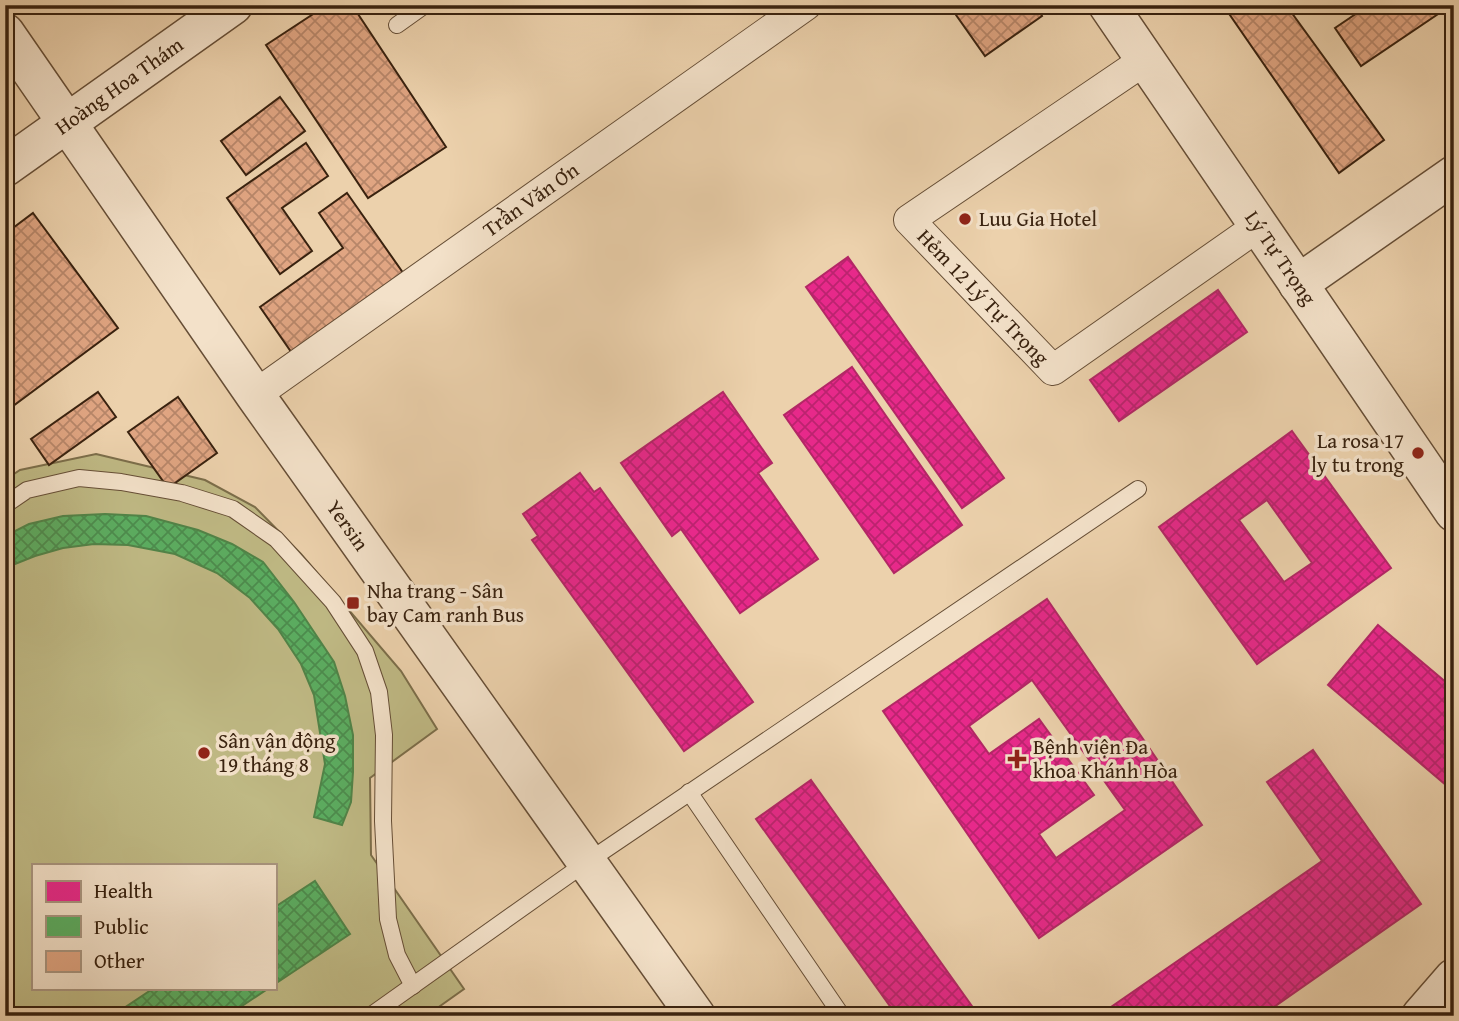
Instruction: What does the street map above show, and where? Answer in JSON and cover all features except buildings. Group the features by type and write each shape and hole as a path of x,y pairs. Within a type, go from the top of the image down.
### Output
{"street":[{"name":"Hoàng Hoa Thám","path":"5,167 233,5"},
{"name":"Trần Văn Ơn","path":"255,395 806,5"},
{"name":"Lý Tự Trọng","path":"1108,5 1454,512"},
{"name":"Yersin","path":"5,33 255,395 696,1016"},
{"name":"Hẻm 12 Lý Tự Trọng","path":"1145,60 909,220 1053,370 1257,226"},
{"path":"1298,284 1454,175"},
{"path":"1421,1016 1454,978"}],"lane":[{"path":"397,25 425,5"},
{"path":"5,505 27,490 79,478 183,493 233,509 276,539 333,602 365,650 379,692 384,735 383,821 387,919 397,955 413,986"},
{"path":"370,1016 587,862 1138,489"},
{"path":"690,792 842,1016"}],"shaded area":[{"name":"Sân vận động 19 tháng 8","path":"96,454 205,480 255,507 301,554 401,671 437,729 370,778 371,855 464,989 426,1016 5,1016 5,480 20,470"}],"place":[{"name":"Luu Gia Hotel","path":"965,219"},
{"name":"La rosa 17 ly tu trong","path":"1418,453"},
{"name":"Nha trang - Sân bay Cam ranh Bus","path":"353,603"},
{"name":"Sân vận động 19 tháng 8","path":"204,753"},
{"name":"Bệnh viện Đa khoa Khánh Hòa","path":"1017,759"}]}
